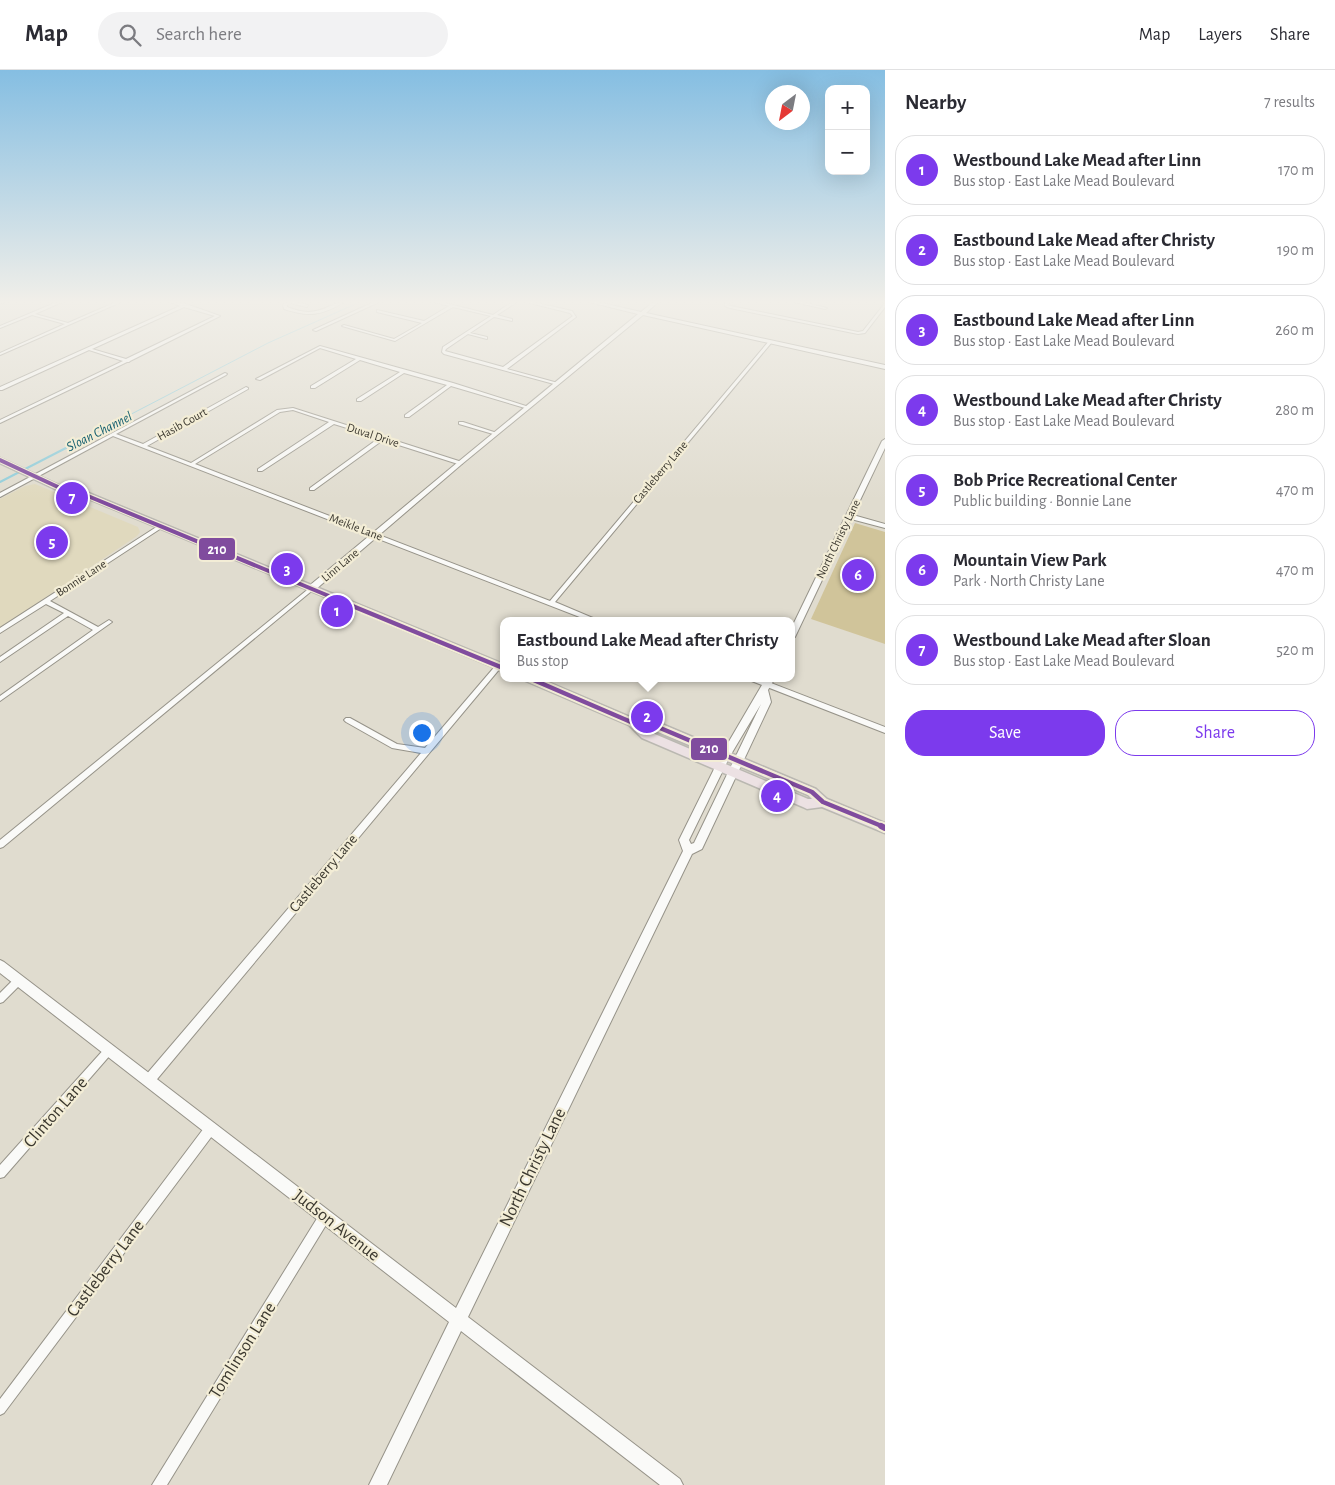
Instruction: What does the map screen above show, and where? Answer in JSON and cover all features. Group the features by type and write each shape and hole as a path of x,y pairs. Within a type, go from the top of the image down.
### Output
{"main road":[{"path":"0,455 23,463 35,473 73,494 84,494 500,667"},
{"path":"0,460 35,473"},
{"path":"537,682 631,722 653,725 726,755 812,792 823,802 885,828"},
{"path":"631,722 646,735 807,804 823,802"}],"street":[{"path":"0,389 47,368"},
{"path":"0,422 113,368"},
{"path":"258,379 279,368"},
{"path":"313,386 343,368"},
{"path":"394,368 527,407"},
{"path":"501,368 556,383"},
{"name":"Linn Lane","path":"0,845 376,535 574,368"},
{"name":"Castleberry Lane","path":"551,603 748,368"},
{"path":"359,400 404,371"},
{"path":"0,495 35,473 114,435 225,374"},
{"path":"0,383 7,386"},
{"path":"407,416 451,384"},
{"name":"Hasib Court","path":"143,446 246,388"},
{"name":"Duval Drive","path":"192,464 279,411 286,409 293,409 460,463"},
{"path":"260,470 333,422"},
{"path":"461,423 495,433"},
{"name":"Meikle Lane","path":"114,435 588,617"},
{"path":"312,489 382,438"},
{"name":"North Christy Lane","path":"795,629 885,441"},
{"path":"849,516 885,526"},
{"name":"Bonnie Lane","path":"0,631 161,526"},
{"path":"46,601 98,630"},
{"path":"0,660 67,614"},
{"path":"0,699 109,622"},
{"name":"Castleberry Lane","path":"148,1080 426,752 500,668"},
{"path":"768,685 885,730"},
{"name":"North Christy Lane","path":"688,851 684,840 720,766 758,698 768,685"},
{"name":"North Christy Lane","path":"378,1485 688,851 698,846 766,702 768,685"},
{"path":"348,720 395,746 426,752"},
{"name":"Judson Avenue","path":"0,966 674,1485"},
{"path":"0,999 19,980"},
{"name":"Clinton Lane","path":"0,1173 109,1050"},
{"name":"Castleberry Lane","path":"0,1409 211,1128"},
{"name":"Tomlinson Lane","path":"159,1485 325,1216"}],"shaded area":[{"path":"855,523 885,532 885,644 811,619"}],"sand":[{"path":"35,484 138,527 140,532 137,536 0,628 0,499 25,486"}],"waterway":[{"name":"Sloan Channel","path":"91,435 220,368"},
{"name":"Sloan Channel","path":"0,482 93,434"}],"transit line":[{"name":"210","path":"0,460 73,494 83,494 500,667"},
{"name":"210","path":"538,682 631,722 653,725 812,792 823,802 885,828"}],"place":[{"name":"Westbound Lake Mead after Sloan","path":"72,498"},
{"name":"Bob Price Recreational Center","path":"52,542"},
{"name":"Eastbound Lake Mead after Linn","path":"287,569"},
{"name":"Mountain View Park","path":"858,575"},
{"name":"Westbound Lake Mead after Linn","path":"337,611"},
{"name":"Eastbound Lake Mead after Christy","path":"647,717"},
{"name":"Westbound Lake Mead after Christy","path":"777,796"}]}
